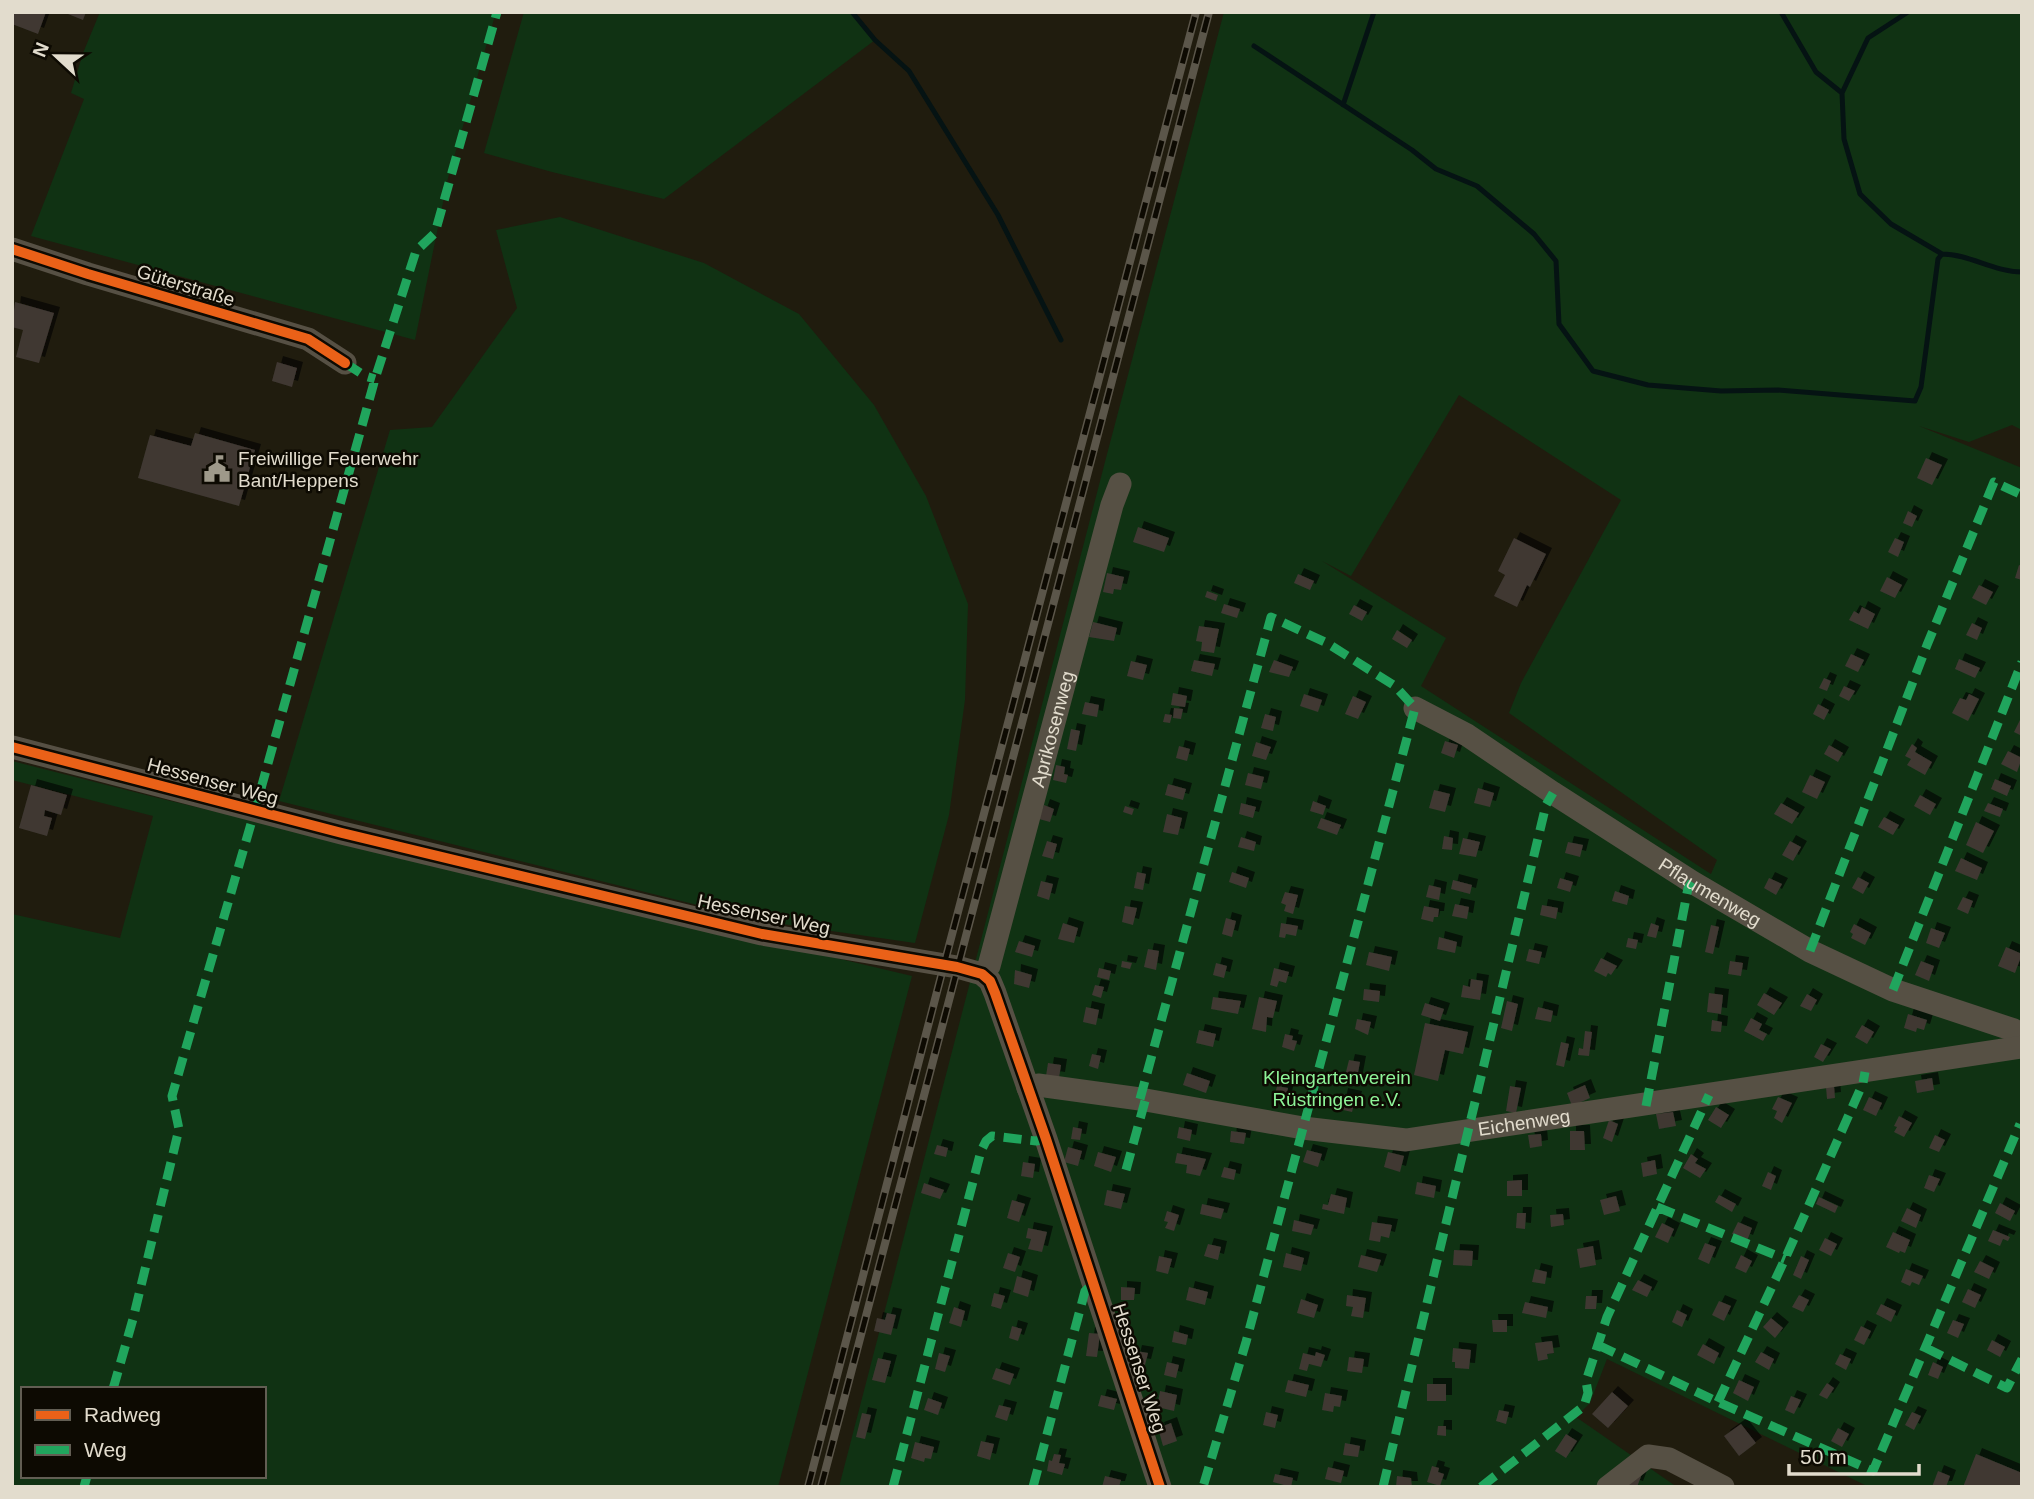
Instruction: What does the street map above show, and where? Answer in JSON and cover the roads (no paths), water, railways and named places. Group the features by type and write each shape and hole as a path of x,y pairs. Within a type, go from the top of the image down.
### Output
{"street":[{"name":"Güterstraße","path":"12,249 308,339 345,363"},
{"name":"Aprikosenweg","path":"982,974 989,966 1112,505 1121,484"},
{"name":"Pflaumenweg","path":"1415,708 1468,735 1692,882 1810,951 1893,990 2014,1030 2022,1045"},
{"name":"Hessenser Weg","path":"12,747 342,833 748,931 982,974 990,981 995,993 1028,1088 1160,1487"},
{"name":"Eichenweg","path":"1028,1088 1038,1085 1303,1128 1406,1140 2022,1045"},
{"path":"1608,1487 1648,1456 1669,1459 1723,1487"}],"waterway":[{"path":"852,12 875,40 909,71 998,215 1061,340"},
{"path":"1343,105 1374,12"},
{"path":"1781,12 1816,72 1842,93"},
{"path":"1908,12 1868,38 1842,93 1844,139 1860,194 1891,224 1942,254"},
{"path":"1254,46 1412,150 1436,169 1477,186 1534,234 1556,261 1559,324 1593,371 1648,385 1721,391 1778,390 1915,401 1921,387 1938,259 1942,254 2022,272"}],"railway":[{"path":"808,1487 1196,12"},
{"path":"821,1487 1209,12"}],"place":[{"name":"Freiwillige Feuerwehr Bant/Heppens","path":"217,469"}],"park label":[{"name":"Kleingartenverein Rüstringen e.V.","path":"1337,1088"}]}
